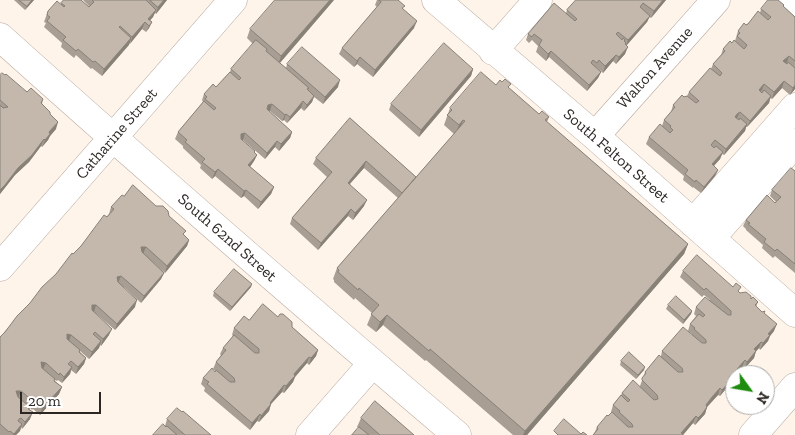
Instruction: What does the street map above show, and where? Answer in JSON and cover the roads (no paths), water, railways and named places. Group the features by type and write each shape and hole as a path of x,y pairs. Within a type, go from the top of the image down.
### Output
{"street":[{"name":"Catharine Street","path":"0,267 233,0"},
{"name":"South Felton Street","path":"436,0 795,312"},
{"path":"493,50 538,0"},
{"name":"Walton Avenue","path":"594,136 716,0"},
{"path":"783,0 795,10"},
{"name":"South 62nd Street","path":"0,37 372,364 457,435"},
{"path":"702,231 795,107"},
{"path":"702,231 795,143"},
{"path":"310,435 372,364"},
{"path":"753,435 795,387"}]}
